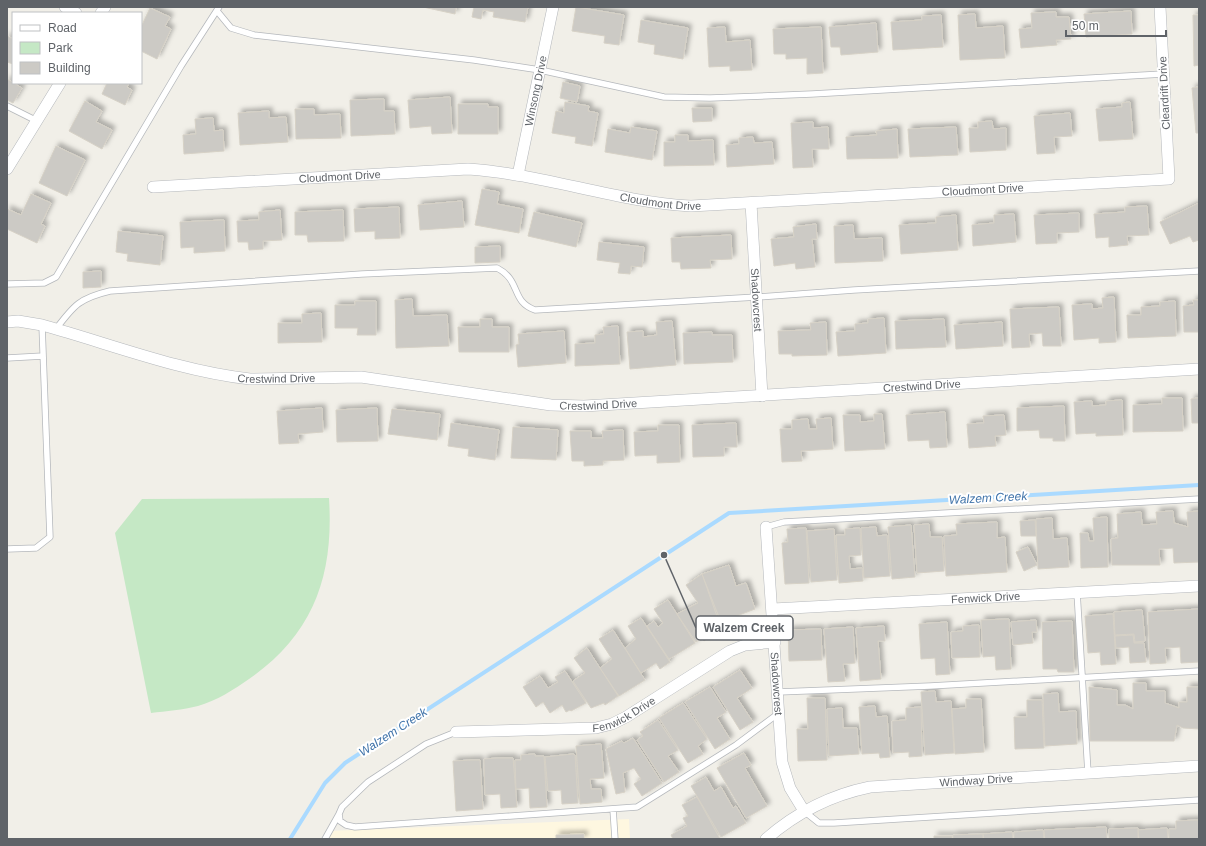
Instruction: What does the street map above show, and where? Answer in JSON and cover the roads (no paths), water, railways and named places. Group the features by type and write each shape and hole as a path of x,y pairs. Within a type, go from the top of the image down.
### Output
{"street":[{"name":"Winsong Drive","path":"518,175 553,7"},
{"name":"Cleardrift Drive","path":"1160,7 1169,179"},
{"path":"7,169 59,84"},
{"name":"Cloudmont Drive","path":"153,187 468,169 499,171 661,205 691,206 1169,179"},
{"name":"Shadowcrest","path":"751,203 762,396"},
{"name":"Crestwind Drive","path":"7,322 18,321 42,325 195,370 250,379 361,377 551,406 584,406 762,396 1199,369"},
{"name":"Shadowcrest","path":"766,527 773,609 782,762 790,788 804,811"},
{"name":"Fenwick Drive","path":"773,609 1199,586"},
{"name":"Fenwick Drive","path":"456,732 596,728 612,724 626,717 730,650 745,645 775,642"},
{"name":"Windway Drive","path":"766,839 778,828 804,811 831,797 870,787 1199,766"}],"lane":[{"path":"7,284 44,283 56,277 181,66 218,9 231,28 254,35 474,60 540,70 664,97 710,98 1039,82 1163,74"},
{"path":"7,106 37,121"},
{"path":"56,329 72,307 90,295 110,291 474,269 496,268 504,272 512,280 521,302 525,307 535,310 757,298 854,290 1199,271"},
{"path":"7,549 36,548 50,537 42,325"},
{"path":"7,358 43,356"},
{"path":"766,527 784,522 1199,498"},
{"path":"1076,592 1088,772"},
{"path":"778,692 1199,671"},
{"path":"339,814 340,821 346,825 355,827 637,808 736,744 779,713"},
{"path":"325,839 342,807 368,782 426,744 456,732"},
{"path":"804,811 819,822 834,823 1199,800"},
{"path":"613,809 615,839"}],"waterway":[{"name":"Walzem Creek","path":"290,839 325,783 345,763 729,513 1199,485"}],"place":[{"name":"Walzem Creek","path":"664,555"}]}
